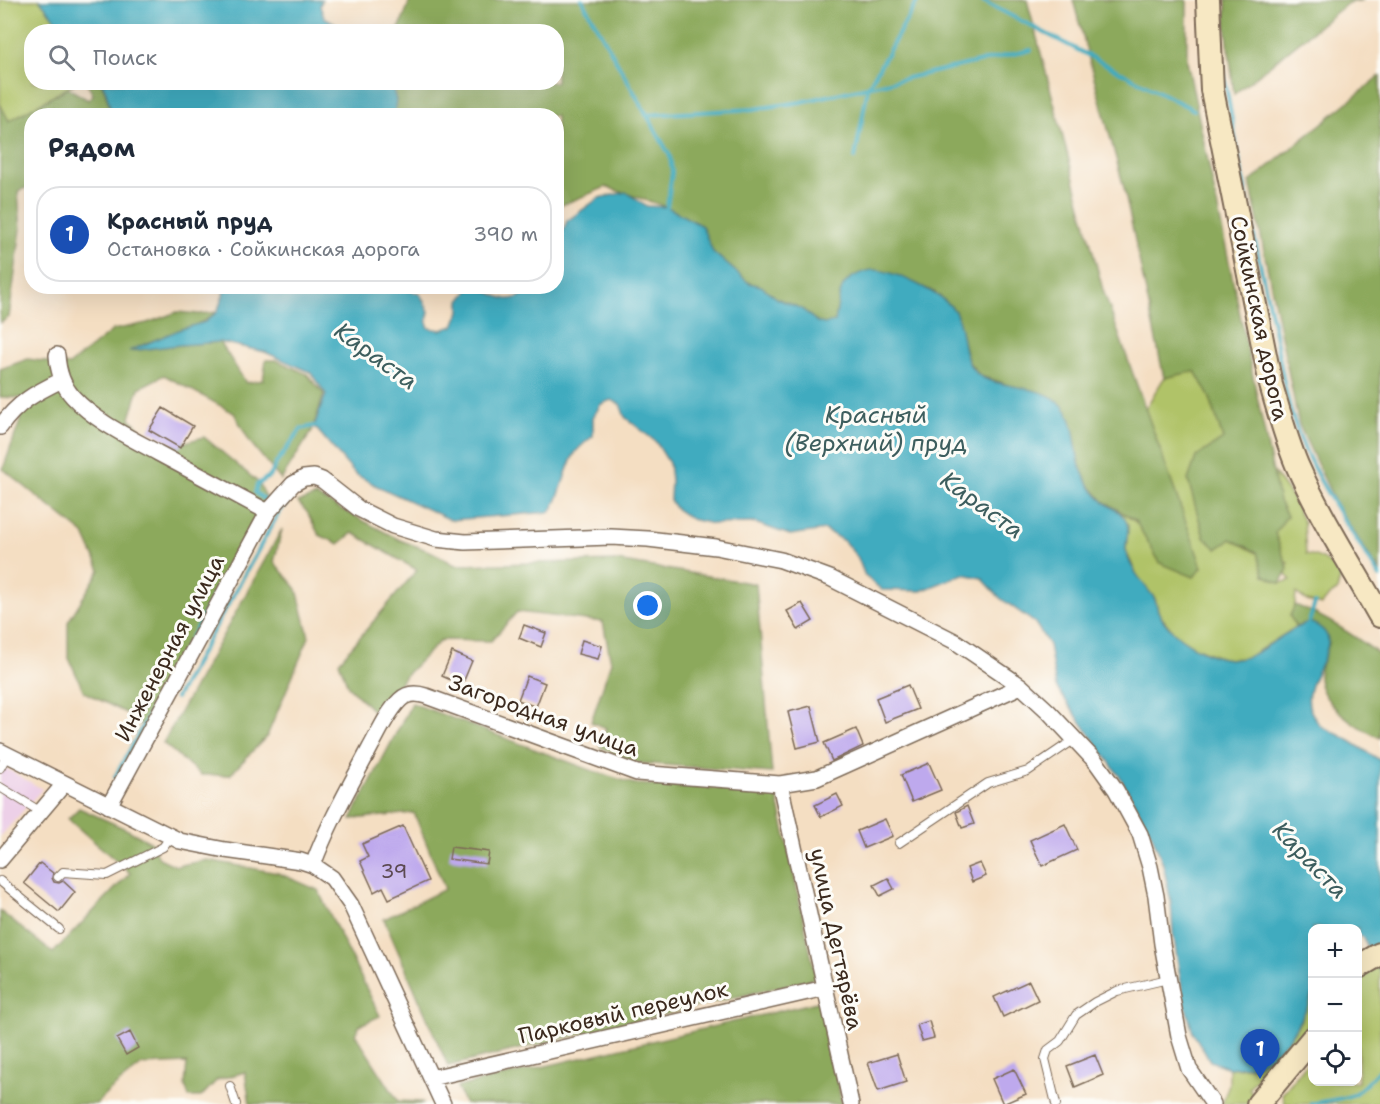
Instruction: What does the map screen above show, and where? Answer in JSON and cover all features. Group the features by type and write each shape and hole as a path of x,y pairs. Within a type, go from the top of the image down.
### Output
{"main road":[{"name":"Сойкинская дорога","path":"1208,0 1212,90 1271,385 1284,432 1313,496 1380,616"},
{"path":"1258,1104 1308,1044"}],"street":[{"path":"57,355 62,380 72,396 84,408 111,427 268,512"},
{"path":"0,427 12,410 36,393 62,380"},
{"name":"Инженерная улица","path":"109,806 268,512 293,484 304,478 314,477 322,480 359,509 393,526 436,539 465,542 639,538 716,547 781,560 830,578 911,617 956,642 1021,686"},
{"path":"1021,686 1096,762 1116,789 1140,834 1156,896 1179,1036 1189,1069 1213,1104"},
{"name":"Загородная улица","path":"313,865 357,772 389,714 401,699 410,694 418,693 637,774 780,784 817,778 1021,686"},
{"path":"2,758 64,784 171,836 199,846 313,865 332,878 351,905 443,1104"},
{"path":"0,860 64,784"},
{"name":"улица Дегтярёва","path":"780,784 851,1104"},
{"name":"Парковый переулок","path":"431,1078 825,988"}],"lane":[{"path":"899,843 988,783 1028,771 1075,739"},
{"path":"0,787 41,812"},
{"path":"58,877 63,872 107,875 163,847 171,836"},
{"path":"0,881 59,929"},
{"path":"1056,1104 1045,1059 1048,1050 1060,1041 1076,1015 1117,991 1168,979"},
{"path":"230,1086 236,1104"}],"shaded area":[{"path":"0,765 42,789 0,837"}],"green space":[{"path":"0,0 40,0 59,24 24,24 24,90 64,90 32,108 24,108 24,112 9,121 0,104"},
{"path":"410,0 1027,0 1103,290 1202,567 1194,577 1160,563 1135,520 1103,501 1087,482 1080,467 1073,429 1003,383 980,376 968,361 955,311 936,293 875,270 838,307 835,322 824,324 817,322 802,309 778,299 761,286 749,283 713,252 702,226 667,207 606,187 564,204 564,108 394,108 393,90 564,90 564,24 401,24"},
{"path":"1073,0 1187,0 1187,61 1279,501 1287,516 1275,533 1288,569 1280,583 1264,575 1257,552 1231,539 1217,549 1204,537 1188,480 1196,457 1223,439 1210,398 1195,371 1164,378 1124,188"},
{"path":"1226,0 1364,0 1348,3 1234,94 1226,25"},
{"path":"1380,76 1380,572 1337,506 1299,425 1250,182"},
{"path":"64,90 71,90 88,100 93,95 90,90 104,90 110,108 32,108"},
{"path":"0,104 9,121 24,113 24,189 18,191 21,229 9,317 0,323"},
{"path":"177,312 199,314 217,312 208,319 186,329 141,345 131,351 220,342 246,383 263,380 266,360 276,360 307,374 324,394 312,431 281,480 250,442 234,413 164,375 139,388 130,418 147,437 170,446 204,437 259,483 266,497 143,726 128,714 84,692 68,656 68,622 100,570 84,534 3,469 20,421 22,398 0,397 0,369 28,359 69,365 113,330 147,323"},
{"path":"1195,371 1210,398 1223,439 1196,457 1217,549 1231,539 1257,553 1280,583 1291,580 1286,575 1288,563 1266,541 1266,462 1293,499 1304,523 1306,554 1317,556 1341,574 1337,591 1329,596 1322,605 1307,601 1296,593 1295,605 1290,616 1296,627 1247,658 1224,659 1192,646 1176,635 1159,614 1155,598 1140,582 1126,551 1128,525 1118,510 1202,568 1145,409 1164,378"},
{"path":"316,496 400,540 432,552 455,565 617,561 756,584 772,773 638,763 600,747 606,728 591,722 611,662 603,622 517,612 491,641 441,640 403,678 379,717 348,686 339,662 417,570 353,533 339,544 319,535 307,512 298,502"},
{"path":"282,529 274,562 297,589 309,637 267,736 230,775 201,775 163,743"},
{"path":"1295,605 1339,627 1380,655 1380,738 1351,721 1332,705 1325,695 1320,685 1319,675 1329,643 1309,622 1296,627 1290,616"},
{"path":"412,703 593,771 635,784 776,791 816,978 448,1066 384,919 445,889 414,813 351,819"},
{"path":"79,808 152,843 159,858 176,866 207,860 278,873 318,890 380,1016 360,1025 355,1034 398,1101 422,1102 423,1104 250,1104 245,1072 217,1080 201,1097 189,1097 185,1085 187,1063 142,1065 96,1104 0,1104 0,911 53,953 130,873 68,819"},
{"path":"1380,965 1380,1104 1285,1104 1282,1094 1308,1062 1308,1086 1362,1086 1362,977 1365,973"},
{"path":"821,1001 842,1104 465,1104 457,1087"},
{"path":"1308,1003 1308,1025 1305,1031 1279,1065 1267,1066 1249,1088 1254,1096 1250,1104 1222,1104 1229,1084 1229,1068 1258,1065 1268,1059 1285,1044"}],"water":[{"path":"40,0 322,0 320,6 324,17 337,24 59,24"},
{"path":"105,90 393,90 396,100 395,108 110,108"},
{"name":"Красный (Верхний) пруд","path":"626,192 646,206 667,207 702,226 713,252 749,283 761,286 778,299 802,309 817,322 824,324 835,322 843,286 853,277 870,270 883,271 905,278 929,290 948,304 958,317 966,354 973,370 990,381 1050,396 1067,412 1085,478 1100,499 1125,519 1128,529 1126,550 1130,563 1154,598 1158,611 1173,631 1191,645 1212,655 1228,659 1254,654 1309,622 1322,629 1328,638 1327,648 1308,696 1310,709 1320,725 1380,760 1380,971 1362,937 1362,924 1308,924 1308,1005 1289,1039 1257,1065 1229,1068 1210,1061 1193,1033 1184,1001 1173,933 1171,902 1163,864 1151,833 1120,777 1056,687 1049,645 1035,623 1000,598 982,578 963,574 921,591 882,590 865,576 858,558 844,541 825,530 790,535 755,523 713,524 691,519 675,508 670,500 669,463 656,442 625,417 620,404 611,400 601,404 593,417 593,436 575,453 558,498 550,512 451,520 355,474 314,426 326,394 310,372 265,352 220,342 129,351 181,329 205,322 217,312 223,294 420,294 429,311 427,322 429,328 441,330 454,326 460,311 460,301 466,294 492,294 509,299 525,294 564,294 564,228 567,221 599,198"}],"building":[{"path":"163,408 193,426 180,448 149,430"},
{"path":"802,603 813,621 798,630 787,611"},
{"path":"524,625 546,633 541,647 519,638"},
{"path":"582,640 602,646 598,659 578,654"},
{"path":"452,652 472,661 462,685 442,676"},
{"path":"527,676 545,683 536,707 518,700"},
{"path":"908,685 918,709 885,722 876,698"},
{"path":"811,706 820,742 797,748 788,712"},
{"path":"856,729 863,746 832,761 824,743"},
{"path":"929,763 941,790 912,802 901,775"},
{"path":"837,794 843,806 821,817 815,805"},
{"path":"967,806 974,824 962,828 956,812"},
{"path":"885,819 893,836 864,848 857,831"},
{"path":"1065,824 1077,850 1042,866 1030,840"},
{"path":"403,826 428,881 389,899 383,887 374,892 360,861 368,857 362,844"},
{"path":"451,847 489,852 487,864 449,859"},
{"path":"40,863 53,873 54,882 63,881 75,892 59,912 24,883"},
{"path":"980,863 986,876 972,882 967,868"},
{"path":"888,878 894,889 880,896 874,885"},
{"path":"1029,981 1038,1000 1003,1017 994,997"},
{"path":"929,1021 934,1038 922,1041 917,1025"},
{"path":"130,1032 138,1048 126,1055 117,1039"},
{"path":"897,1054 906,1082 878,1091 868,1063"},
{"path":"1095,1055 1103,1075 1075,1087 1067,1066"},
{"path":"1014,1069 1026,1094 1003,1104 992,1079"}],"waterway":[{"path":"582,0 670,156 672,172 667,207"},
{"path":"855,158 868,87 918,0"},
{"path":"981,0 1194,110"},
{"path":"1220,0 1221,35"},
{"path":"646,115 754,109 801,102 1031,50"},
{"path":"1222,61 1284,384 1296,429 1319,478 1380,577"},
{"path":"266,500 255,493 257,485 271,475 275,465 301,429 314,426"},
{"path":"176,698 281,509 286,504"},
{"path":"1341,574 1356,597"},
{"path":"115,777 214,596"},
{"path":"1309,622 1315,603"},
{"path":"1311,1104 1345,1098 1354,1094 1380,1070"}],"place":[{"name":"Красный пруд","path":"1260,1079"}],"water label":[{"name":"Караста","path":"376,356"},
{"name":"Караста","path":"982,505"},
{"name":"Караста","path":"1310,860"}]}
